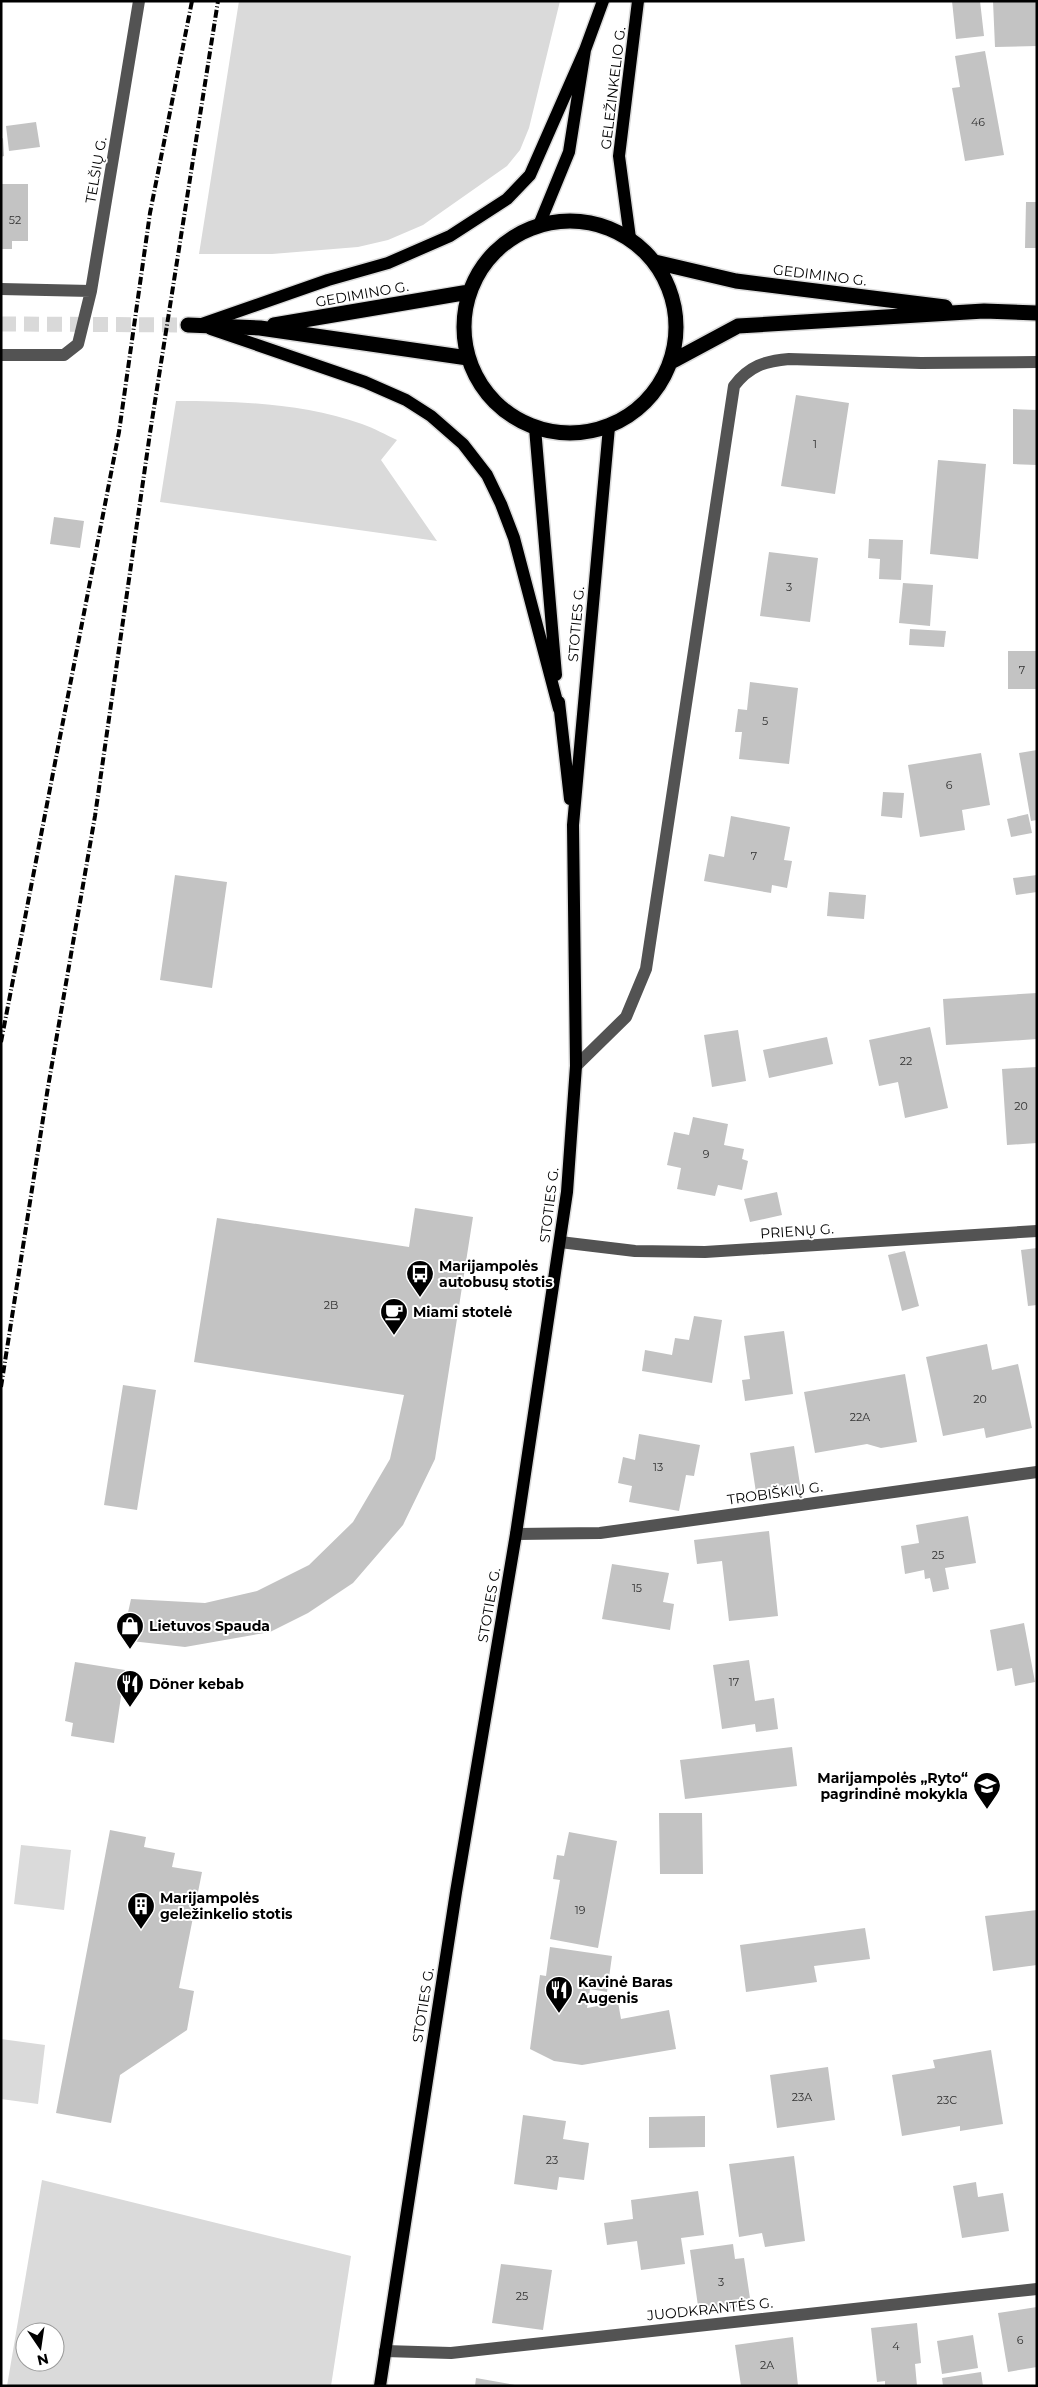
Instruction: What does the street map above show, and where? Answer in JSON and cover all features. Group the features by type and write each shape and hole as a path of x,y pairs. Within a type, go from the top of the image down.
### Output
{"highway":[{"path":"570,220 601,225 630,238 655,262 671,293 677,327 671,362 657,390 636,412 609,427 572,434 535,428 506,412 483,388 468,358 463,325 469,292 485,263 509,240 539,225 570,220"},
{"name":"GEDIMINO G.","path":"655,262 736,281 984,311 1037,313"},
{"name":"GEDIMINO G.","path":"260,328 469,292"},
{"name":"GEDIMINO G.","path":"671,362 738,326 984,311"},
{"name":"GEDIMINO G.","path":"194,324 260,328 468,358"}],"main road":[{"name":"GELEŽINKELIO G.","path":"539,225 569,152 585,50 603,1"},
{"name":"GELEŽINKELIO G.","path":"630,238 619,156 638,1"},
{"path":"194,324 328,280 388,263 450,236 507,199 530,175 585,50"},
{"path":"194,324 365,382 406,400 431,416 463,444 487,475 514,538 559,709"},
{"name":"STOTIES G.","path":"380,2386 456,1892 516,1534 567,1192 576,1066 573,825 609,427"},
{"name":"STOTIES G.","path":"535,428 559,709 573,825"}],"street":[{"name":"TELŠIŲ G.","path":"1,355 64,355 78,344 90,291 140,1"},
{"path":"1,289 90,291"},
{"path":"576,1066 626,1017 646,969 734,386 752,367 769,361 789,359 921,363 1037,362"},
{"name":"PRIENŲ G.","path":"560,1242 635,1250 705,1252 1037,1231"},
{"name":"TROBIŠKIŲ G.","path":"516,1534 600,1533 1037,1472"},
{"name":"JUODKRANTĖS G.","path":"385,2351 451,2353 1037,2289"}],"shaded area":[{"path":"239,1 560,1 529,128 520,150 507,166 423,225 388,240 358,247 272,254 199,254"},
{"path":"176,401 247,403 294,407 362,424 397,440 381,460 437,541 160,502"},
{"path":"21,1845 71,1850 64,1910 14,1904"},
{"path":"1,2039 45,2045 38,2104 1,2099"},
{"path":"42,2180 351,2256 331,2386 7,2386 15,2339 15,2372 65,2372 65,2322 18,2322"}],"building":[{"path":"952,1 980,1 984,36 956,39"},
{"path":"993,1 1037,1 1037,46 995,47"},
{"path":"985,51 1004,155 965,161 952,88 960,87 955,56"},
{"path":"36,122 40,147 9,151 6,126"},
{"path":"3,138 4,156 1,157 1,139"},
{"path":"1,184 28,184 28,241 12,241 12,249 1,249"},
{"path":"1026,202 1037,202 1037,248 1025,248"},
{"path":"796,395 849,403 835,494 781,486"},
{"path":"1013,409 1037,410 1037,465 1013,464"},
{"path":"938,460 986,464 978,559 930,554"},
{"path":"54,517 84,521 80,548 50,544"},
{"path":"869,539 903,540 901,580 879,579 880,559 868,558"},
{"path":"769,552 818,558 810,622 760,616"},
{"path":"903,583 933,585 930,626 899,623"},
{"path":"910,629 946,631 944,647 909,645"},
{"path":"1008,651 1037,651 1037,689 1008,689"},
{"path":"750,682 798,688 789,764 739,759 742,732 735,732 738,709 747,710"},
{"path":"1037,750 1037,820 1031,821 1019,753"},
{"path":"981,753 990,805 962,810 965,830 920,837 908,765"},
{"path":"883,792 904,793 902,818 881,816"},
{"path":"1028,814 1032,833 1011,837 1007,819"},
{"path":"731,816 790,827 784,860 792,861 787,888 772,885 771,893 704,881 709,854 724,857"},
{"path":"175,875 227,882 212,988 160,980"},
{"path":"1037,875 1037,892 1016,895 1013,878"},
{"path":"829,892 866,895 864,919 827,916"},
{"path":"1037,993 1037,1039 946,1045 943,999"},
{"path":"930,1027 948,1108 905,1118 898,1082 879,1086 869,1040"},
{"path":"738,1030 746,1081 712,1087 704,1035"},
{"path":"827,1037 833,1064 769,1078 763,1050"},
{"path":"1037,1067 1037,1143 1007,1145 1002,1069"},
{"path":"693,1117 728,1124 724,1145 744,1149 742,1159 748,1161 742,1190 718,1185 715,1196 677,1189 681,1168 667,1165 674,1132 689,1135"},
{"path":"777,1192 782,1215 750,1222 744,1199"},
{"path":"415,1208 473,1217 435,1459 403,1525 353,1583 308,1613 270,1632 185,1647 122,1640 131,1599 205,1603 257,1591 309,1565 353,1522 390,1459 404,1395 194,1362 217,1218 409,1247"},
{"path":"1037,1248 1037,1305 1028,1306 1021,1250"},
{"path":"905,1251 919,1306 902,1311 888,1255"},
{"path":"694,1316 722,1320 712,1383 642,1371 645,1350 672,1355 675,1338 689,1340"},
{"path":"784,1331 793,1394 745,1401 742,1380 750,1379 744,1336"},
{"path":"987,1344 992,1370 1018,1364 1032,1428 986,1438 984,1428 943,1436 926,1357"},
{"path":"905,1374 917,1442 881,1448 867,1444 815,1453 804,1392"},
{"path":"123,1385 156,1390 137,1510 104,1505"},
{"path":"639,1434 700,1445 694,1476 686,1475 679,1511 629,1502 632,1486 618,1483 623,1457 635,1460"},
{"path":"794,1446 801,1491 757,1499 750,1453"},
{"path":"968,1516 976,1563 945,1568 949,1589 933,1592 930,1578 925,1579 924,1570 905,1574 901,1546 919,1543 916,1525"},
{"path":"769,1531 778,1616 729,1621 722,1561 697,1564 694,1540"},
{"path":"612,1564 669,1573 663,1602 674,1604 670,1630 602,1619"},
{"path":"1024,1623 1035,1682 1015,1686 1012,1668 997,1671 990,1630"},
{"path":"749,1660 755,1701 774,1698 778,1729 756,1732 755,1724 722,1729 713,1665"},
{"path":"75,1662 125,1670 114,1743 71,1736 73,1723 65,1721"},
{"path":"792,1747 797,1786 685,1799 680,1760"},
{"path":"659,1813 702,1813 703,1874 660,1874"},
{"name":"Marijampolės geležinkelio stotis","path":"110,1830 146,1837 144,1847 175,1853 172,1867 202,1872 179,1988 194,1991 187,2030 120,2075 111,2123 56,2113"},
{"path":"569,1832 617,1841 598,1948 550,1939 560,1880 553,1879 557,1855 564,1856"},
{"path":"1037,1910 1037,1965 993,1971 985,1916"},
{"path":"865,1928 870,1959 814,1966 817,1982 746,1992 740,1945"},
{"path":"550,1947 612,1956 607,1992 590,1989 587,2008 618,2002 621,2019 669,2010 676,2049 582,2065 554,2061 530,2049 540,1975 546,1976"},
{"path":"991,2050 1003,2124 960,2131 960,2126 902,2136 892,2075 935,2068 933,2060"},
{"path":"828,2067 835,2120 777,2128 770,2075"},
{"path":"523,2115 566,2121 563,2139 589,2143 584,2180 559,2177 557,2190 514,2184"},
{"path":"705,2116 705,2147 649,2148 649,2117"},
{"path":"794,2156 805,2241 765,2247 762,2233 739,2237 729,2164"},
{"path":"976,2182 978,2197 1003,2193 1009,2231 962,2238 953,2186"},
{"path":"698,2191 704,2235 681,2238 685,2264 641,2270 637,2241 607,2245 604,2223 633,2219 631,2200"},
{"path":"733,2244 735,2259 744,2258 751,2305 699,2313 690,2250"},
{"path":"501,2264 552,2270 543,2330 492,2323"},
{"path":"1037,2307 1037,2367 1008,2372 998,2313"},
{"path":"917,2323 921,2363 915,2364 917,2386 885,2386 885,2381 877,2382 871,2328"},
{"path":"973,2335 978,2368 942,2374 937,2341"},
{"path":"793,2337 798,2386 741,2386 735,2345"},
{"path":"981,2372 983,2386 943,2386 942,2378"},
{"path":"476,2378 515,2385 515,2386 475,2386"}],"tunnel":[{"path":"1,324 188,325"}],"railway":[{"path":"1,1042 119,432 150,213 192,1"},
{"path":"1,1387 48,1087 95,816 150,433 218,1"}],"place":[{"name":"Marijampolės autobusų stotis","path":"420,1298"},
{"name":"Miami stotelė","path":"394,1336"},
{"name":"Lietuvos Spauda","path":"130,1650"},
{"name":"Döner kebab","path":"130,1708"},
{"name":"Marijampolės „Ryto“ pagrindinė mokykla","path":"987,1810"},
{"name":"Marijampolės geležinkelio stotis","path":"141,1930"},
{"name":"Kavinė Baras Augenis","path":"559,2014"}]}
